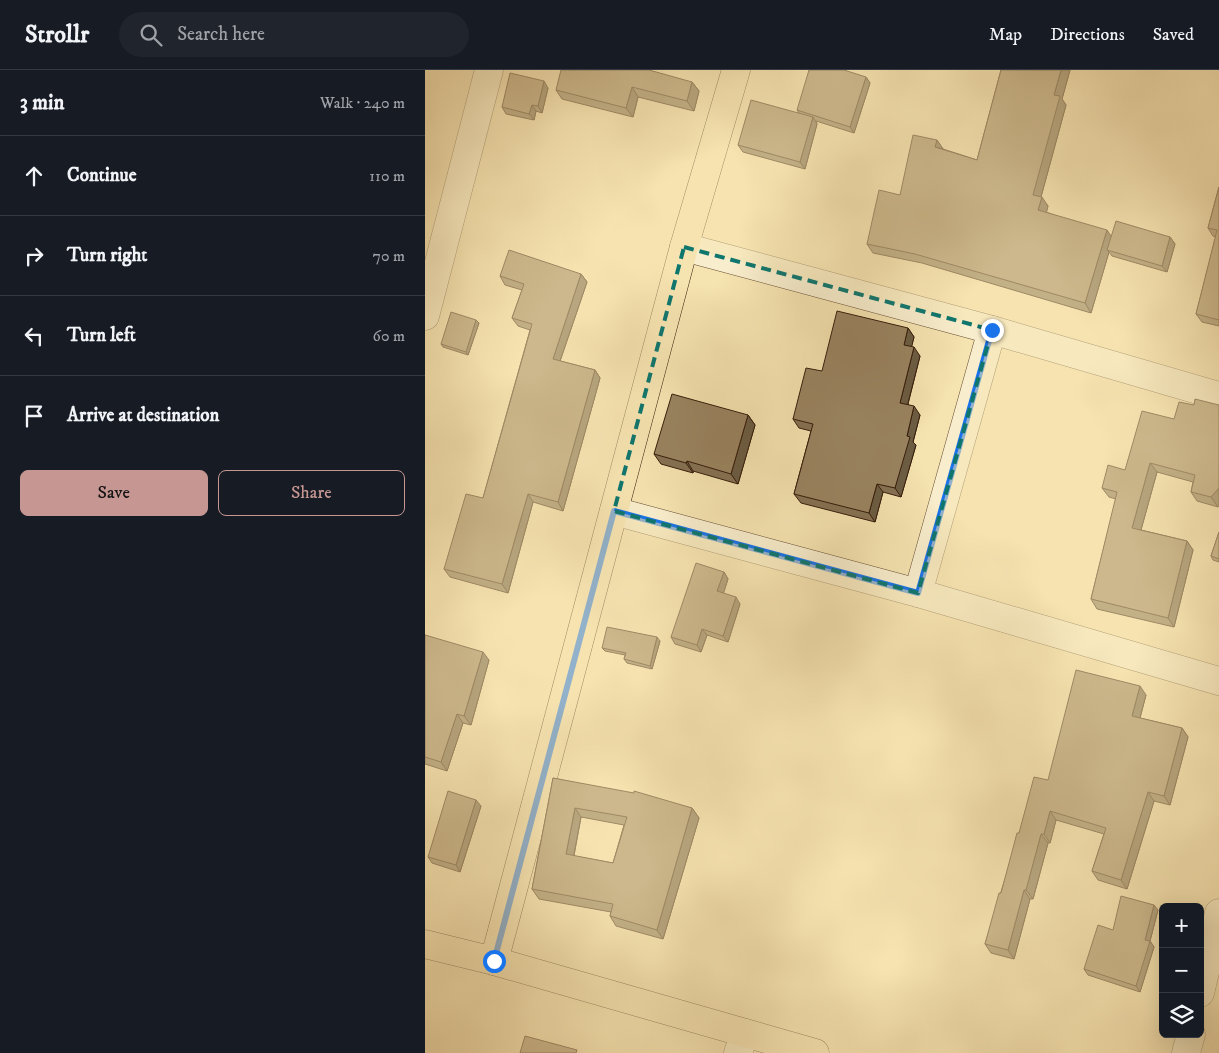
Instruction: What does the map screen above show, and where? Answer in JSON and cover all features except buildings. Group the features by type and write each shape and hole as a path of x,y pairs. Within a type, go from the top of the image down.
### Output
{"main road":[{"path":"494,961 684,247 736,70"},
{"path":"425,944 494,961 742,1043 815,1053"}],"street":[{"path":"425,316 489,70"},
{"path":"684,247 992,330 1219,396"},
{"path":"918,593 992,330"},
{"path":"614,511 918,593 1219,682"},
{"path":"1204,976 1219,913"},
{"path":"1186,1053 1190,1038"}],"highlighted area":[{"path":"684,247 992,330 918,593 614,511"}],"route":[{"path":"494,961 614,511 918,593 992,330"}]}
